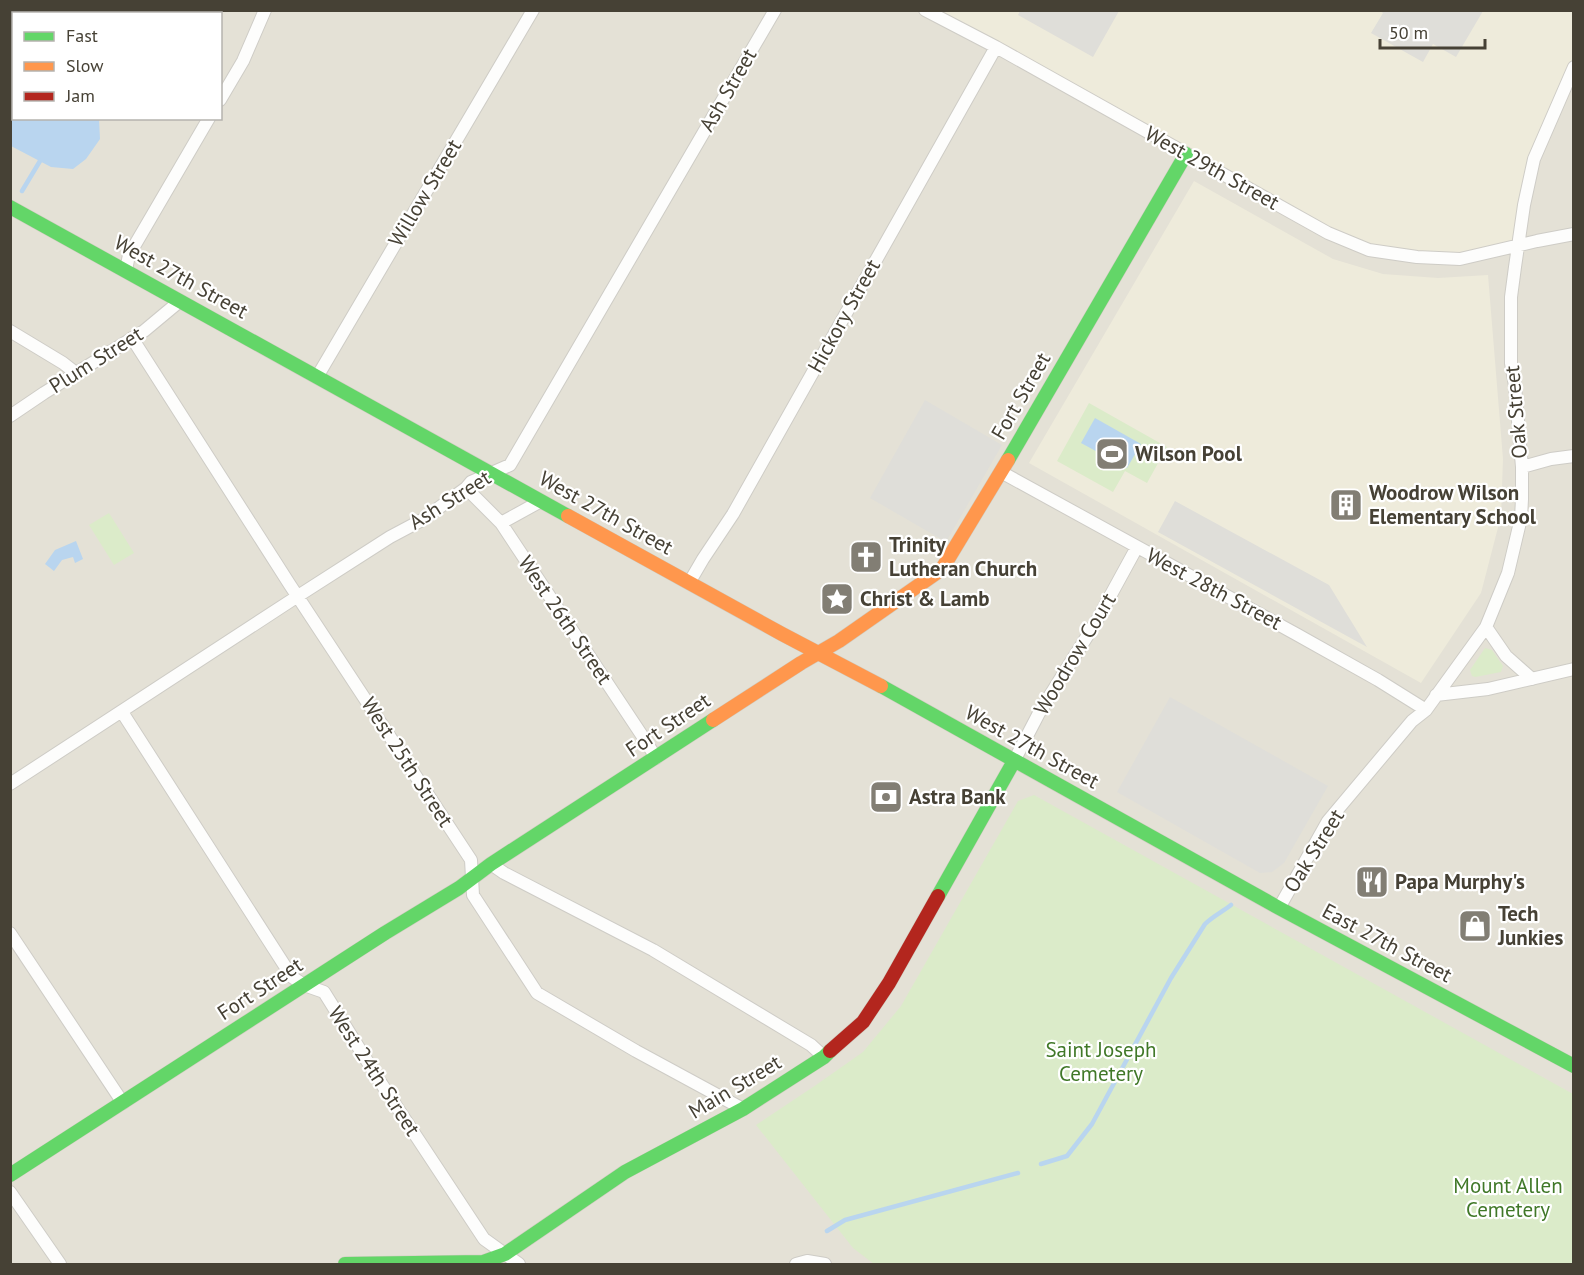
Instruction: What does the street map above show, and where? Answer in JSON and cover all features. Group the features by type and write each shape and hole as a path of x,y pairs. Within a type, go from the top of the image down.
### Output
{"street":[{"path":"222,97 243,61 265,10"},
{"name":"Willow Street","path":"317,377 533,10"},
{"name":"Ash Street","path":"10,784 390,537 422,520 471,482 510,465 775,10"},
{"name":"West 29th Street","path":"925,10 996,47 1328,232 1369,250 1417,257 1460,259 1574,234"},
{"name":"Hickory Street","path":"689,583 737,505 996,47"},
{"name":"Oak Street","path":"1279,908 1328,821 1412,721 1426,710 1486,627 1508,573 1521,518 1522,467 1511,363 1511,297 1517,247 1534,159 1574,67"},
{"path":"126,270 129,255 208,120"},
{"name":"Fort Street","path":"10,1175 472,879 491,864 817,652 839,641 942,569 1186,154"},
{"name":"West 27th Street","path":"10,207 1182,854"},
{"name":"Plum Street","path":"10,416 132,338 180,301"},
{"path":"10,331 77,374"},
{"name":"West 25th Street","path":"132,338 233,497 471,860 473,895 537,993 636,1051 743,1109"},
{"path":"1522,467 1551,459 1574,456"},
{"name":"West 28th Street","path":"1001,472 1296,633 1426,710"},
{"name":"West 26th Street","path":"466,488 501,523 656,758"},
{"path":"501,523 541,501"},
{"name":"Woodrow Court","path":"1014,761 1039,713 1096,622 1137,547"},
{"path":"1486,627 1506,656 1532,679"},
{"path":"1436,695 1488,689 1574,669"},
{"name":"West 24th Street","path":"122,712 292,977 304,985 324,992 484,1239 519,1264"},
{"name":"Main Street","path":"345,1264 483,1262 504,1254 625,1172 743,1109 824,1058 863,1022 889,983 1014,761"},
{"name":"East 27th Street","path":"1182,854 1574,1066"},
{"path":"491,864 504,873 654,950 811,1044 824,1058"},
{"path":"10,933 123,1103"},
{"path":"10,1192 60,1264"},
{"path":"796,1264 807,1262 825,1264"}],"shaded area":[{"path":"1020,10 1119,11 1093,57 1018,15"},
{"path":"11,11 1573,11 1573,1264 11,1264"},
{"path":"925,11 1573,11 1573,67 1534,159 1517,247 1460,259 1369,250"},
{"path":"1380,11 1483,11 1456,57 1433,44 1423,62 1371,33 1383,13"},
{"path":"1194,181 1333,259 1383,274 1438,278 1488,275 1503,459 1501,516 1481,593 1421,683 1029,463"},
{"path":"925,400 1002,445 946,542 870,498"},
{"path":"1175,501 1329,585 1367,647 1158,532"},
{"path":"1170,697 1328,786 1284,863 1272,872 1260,873 1117,792"}],"green space":[{"name":"Wilson Pool","path":"1089,403 1167,447 1147,483 1125,471 1113,492 1057,461"},
{"path":"109,513 134,553 114,565 89,525"},
{"path":"1485,648 1492,650 1503,666 1501,672 1472,676 1470,670"},
{"name":"Saint Joseph Cemetery","path":"1034,795 1573,1094 1573,1264 874,1264 853,1248 756,1125 863,1052 901,1006 1018,801"}],"water":[{"path":"11,50 12,120 99,120 100,139 86,159 73,169 51,167 11,146"},
{"path":"1095,418 1141,444 1127,468 1081,443"},
{"path":"76,541 83,559 75,563 73,557 62,560 54,571 45,564 55,550"}],"waterway":[{"path":"22,191 40,161"},
{"path":"1041,1164 1067,1156 1092,1124 1171,978 1205,924 1231,905"},
{"path":"827,1231 845,1220 1018,1173"}],"traffic: fast":[{"path":"1008,460 1186,154"},
{"path":"10,207 568,516"},
{"path":"881,686 1279,908 1574,1066"},
{"path":"10,1175 385,933 459,888 491,864 713,720"},
{"path":"938,896 1014,761"},
{"path":"345,1264 483,1262 505,1254 625,1172 743,1109 830,1051"}],"traffic: slow":[{"path":"713,720 839,641 942,569 1008,460"},
{"path":"568,516 881,686"}],"traffic: jam":[{"path":"830,1051 863,1022 889,983 938,896"}],"place":[{"name":"Wilson Pool","path":"1112,454"},
{"name":"Woodrow Wilson Elementary School","path":"1346,505"},
{"name":"Trinity Lutheran Church","path":"866,557"},
{"name":"Christ & Lamb","path":"837,599"},
{"name":"Astra Bank","path":"886,797"},
{"name":"Papa Murphy's","path":"1372,882"},
{"name":"Tech Junkies","path":"1475,926"}],"park label":[{"name":"Mount Allen Cemetery","path":"1508,1198"}]}
